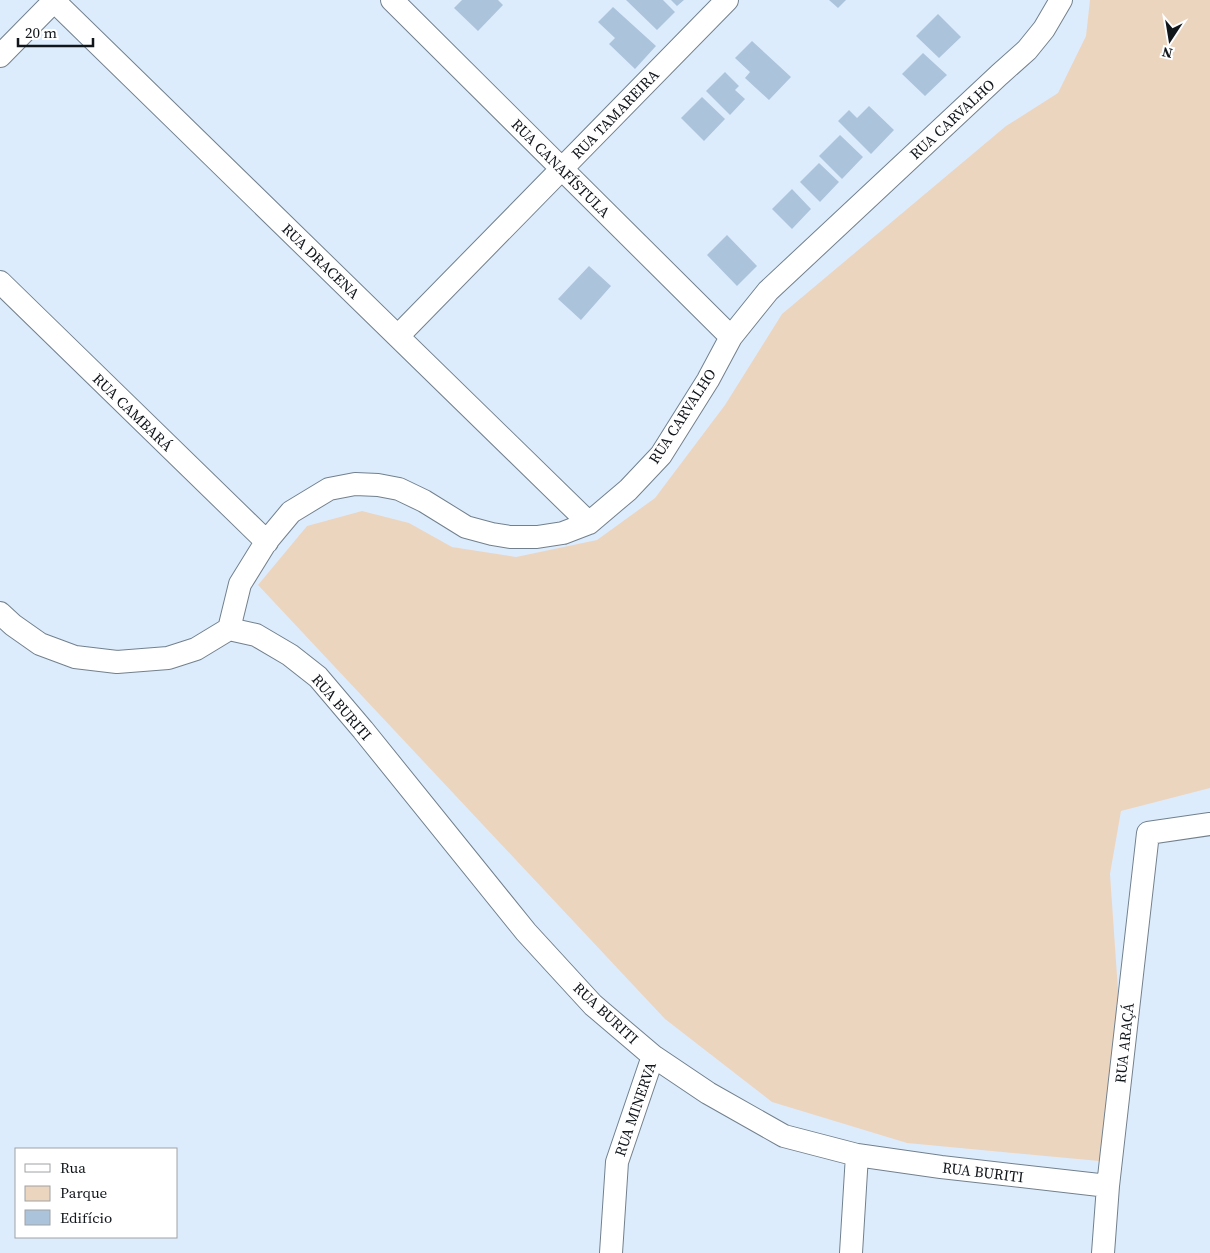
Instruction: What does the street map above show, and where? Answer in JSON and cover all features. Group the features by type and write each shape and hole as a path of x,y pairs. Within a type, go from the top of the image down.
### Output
{"street":[{"path":"0,56 54,0"},
{"name":"RUA DRACENA","path":"54,0 589,523"},
{"name":"RUA TAMAREIRA","path":"398,336 727,0"},
{"name":"RUA CARVALHO","path":"229,629 240,584 266,542 291,512 329,489 355,484 399,489 424,501 466,527 501,536 537,537 563,533 589,523 628,490 661,455 708,380 731,337 768,291 1027,50 1044,29 1061,0"},
{"name":"RUA CANAFÍSTULA","path":"394,1 731,337"},
{"name":"RUA CAMBARÁ","path":"0,282 266,542"},
{"path":"0,613 13,625 40,644 75,657 117,662 168,658 196,649 229,629"},
{"name":"RUA BURITI","path":"229,629 256,635 290,654 318,677 526,932 593,1005 654,1056 708,1093 784,1136 856,1155 941,1167 1108,1186"},
{"name":"RUA ARAÇÁ","path":"1103,1253 1108,1186 1148,833 1210,824"},
{"name":"RUA MINERVA","path":"611,1253 616,1162 654,1056"},
{"path":"851,1253 856,1155"}],"green space":[{"path":"1090,0 1210,0 1210,788 1121,811 1110,874 1119,1005 1107,1127 1099,1161 907,1143 772,1102 665,1019 258,585 307,526 362,511 409,523 452,547 516,557 597,540 655,498 725,405 782,314 1006,126 1058,93 1086,36"}],"building":[{"path":"462,0 498,0 503,5 478,31 454,8"},
{"path":"626,0 663,0 675,12 657,30"},
{"path":"671,0 684,0 677,6"},
{"path":"829,0 846,0 838,8"},
{"path":"613,7 656,46 635,69 609,44 615,38 598,22"},
{"path":"938,14 961,37 939,58 916,36"},
{"path":"752,41 791,77 769,100 745,78 750,72 735,58"},
{"path":"923,53 947,75 925,96 902,74"},
{"path":"725,72 739,86 735,90 745,99 730,115 706,91"},
{"path":"702,97 725,119 704,141 681,118"},
{"path":"869,106 894,130 871,154 838,121 849,110 857,118"},
{"path":"840,135 863,157 842,179 819,156"},
{"path":"819,163 839,182 820,202 800,182"},
{"path":"792,189 811,209 792,229 772,209"},
{"path":"727,235 757,266 737,286 707,255"},
{"path":"589,266 611,286 581,320 558,299"}]}
